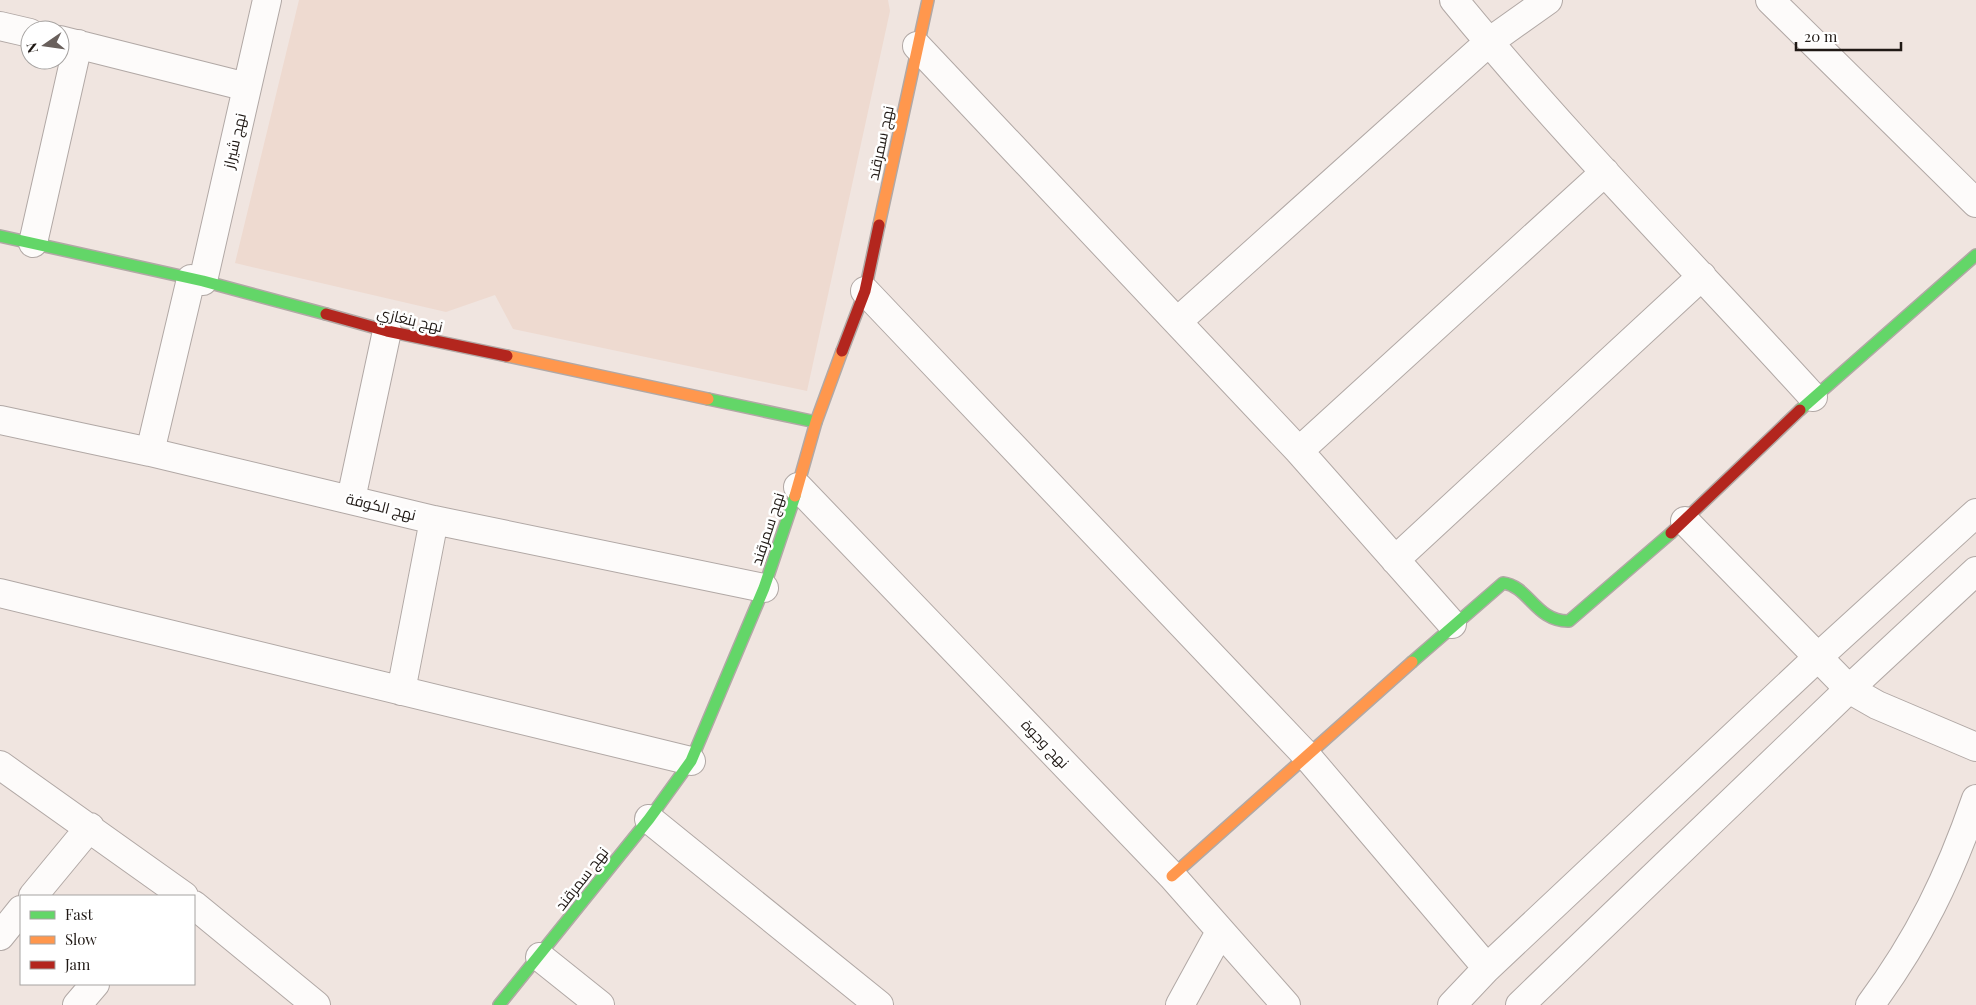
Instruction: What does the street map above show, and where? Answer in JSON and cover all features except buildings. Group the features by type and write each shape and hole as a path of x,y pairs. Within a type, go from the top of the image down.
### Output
{"street":[{"name":"نهج شيراز","path":"150,452 247,87 267,0"},
{"name":"نهج سمرقند","path":"499,1005 540,957 649,819 691,761 764,588 798,487 816,422 865,291 928,0"},
{"path":"1454,0 1605,172 1813,397"},
{"path":"1178,321 1489,42 1548,0"},
{"path":"1770,0 1976,203"},
{"path":"0,26 20,31"},
{"path":"70,42 247,87"},
{"path":"917,46 1299,451 1452,624"},
{"path":"33,243 64,70"},
{"path":"1299,451 1605,172"},
{"name":"نهج بنغازي","path":"0,236 197,280 387,331 816,422"},
{"path":"1172,876 1452,624 1496,587 1503,583 1512,584 1550,619 1559,623 1569,621 1685,521 1813,397 1976,255"},
{"path":"1395,560 1702,276"},
{"path":"865,291 1306,755 1487,968"},
{"path":"351,500 387,331"},
{"name":"نهج الكوفة","path":"0,420 150,452 434,520 764,588"},
{"name":"نهج وجوة","path":"798,487 1172,876 1286,1005"},
{"path":"1452,1005 1487,968 1817,658 1976,513"},
{"path":"401,691 434,520"},
{"path":"1685,521 1849,689 1877,705 1976,747"},
{"path":"1520,1005 1849,689 1976,571"},
{"path":"0,593 691,761"},
{"path":"0,765 90,827 178,895"},
{"path":"1870,1005 1901,963 1929,914 1960,846 1976,799"},
{"path":"649,819 879,1005"},
{"path":"34,895 90,827"},
{"path":"195,909 310,1003"},
{"path":"0,936 20,911"},
{"path":"1180,1005 1220,932"},
{"path":"540,957 600,1005"},
{"path":"77,1005 95,985"}],"shaded area":[{"path":"299,0 888,0 890,11 807,391 513,329 495,295 446,312 235,263"}],"traffic: fast":[{"path":"0,236 203,281 326,314"},
{"path":"1800,410 1976,255"},
{"path":"708,399 816,422"},
{"path":"499,1005 649,819 691,761 764,588 795,496"},
{"path":"1412,662 1503,583 1520,590 1548,616 1558,620 1569,621 1671,533"}],"traffic: slow":[{"path":"879,225 928,0"},
{"path":"795,496 816,422 842,351"},
{"path":"507,356 708,399"},
{"path":"1172,876 1412,662"}],"traffic: jam":[{"path":"842,351 865,291 879,225"},
{"path":"326,314 387,331 507,356"},
{"path":"1671,533 1800,410"}]}
